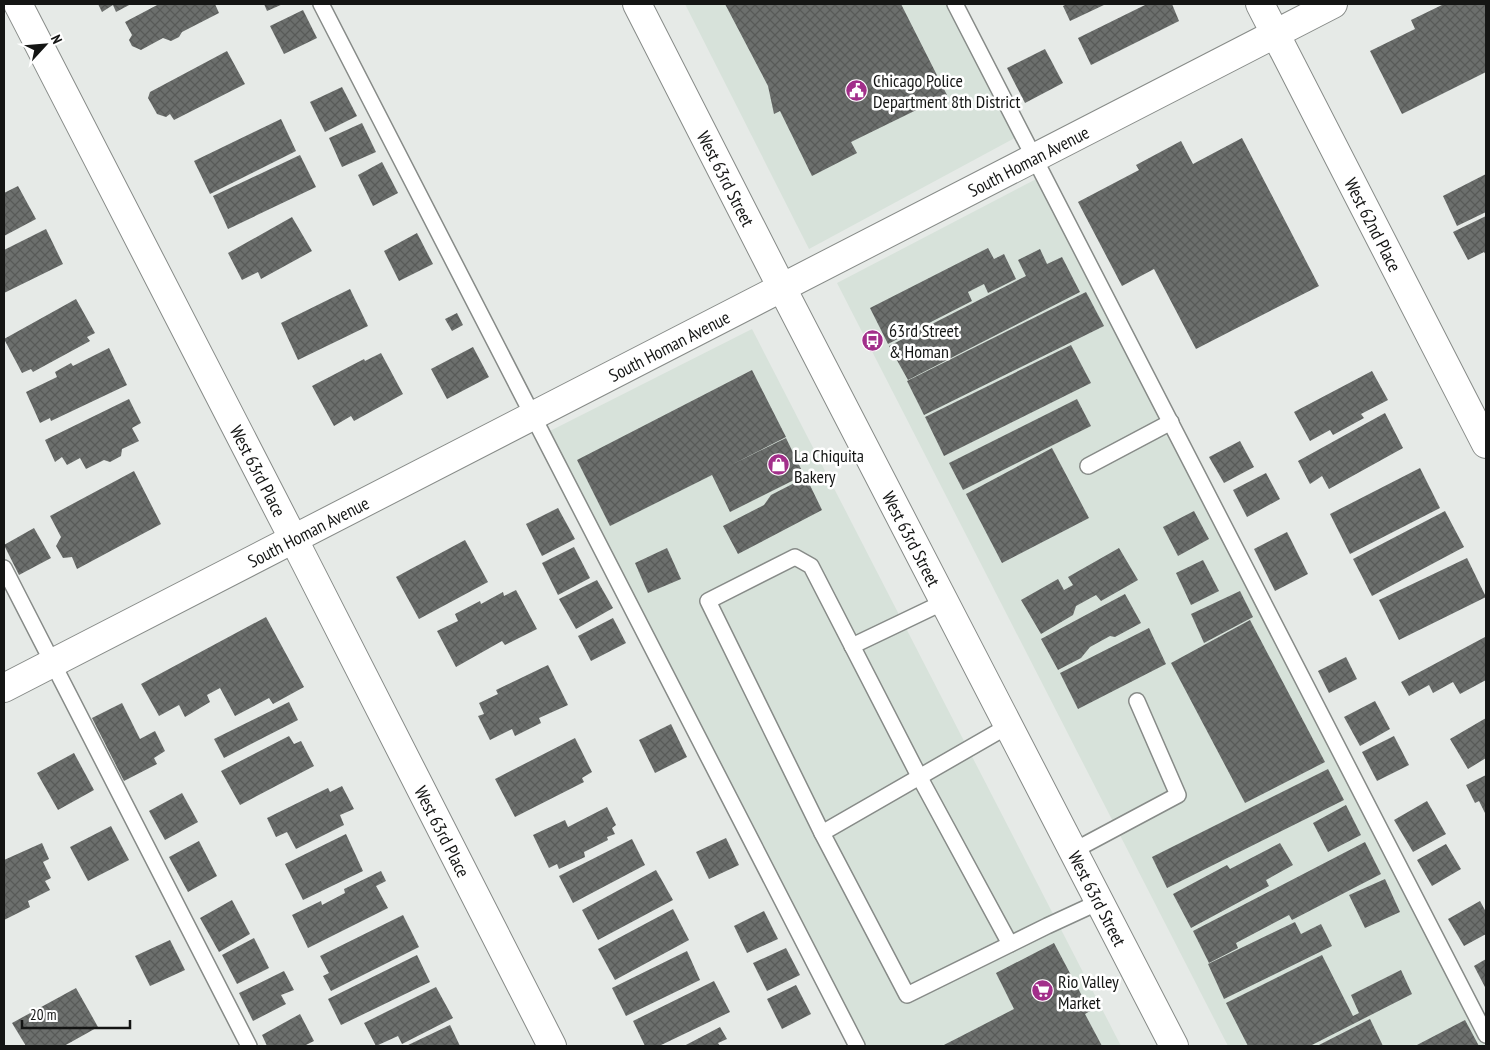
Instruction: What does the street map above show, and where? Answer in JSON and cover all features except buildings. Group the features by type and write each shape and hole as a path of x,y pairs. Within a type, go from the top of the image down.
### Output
{"street":[{"name":"West 63rd Place","path":"18,4 552,1046"},
{"name":"West 63rd Street","path":"637,4 1174,1046"},
{"name":"West 62nd Place","path":"1260,4 1486,444"},
{"name":"South Homan Avenue","path":"4,688 1333,4"}],"lane":[{"path":"322,4 857,1046"},
{"path":"956,4 1486,1035"},
{"path":"1088,466 1171,422"},
{"path":"1010,944 920,778 811,566 795,557 708,601 822,834 907,995 1099,902"},
{"path":"4,568 249,1046"},
{"path":"852,646 944,602"},
{"path":"1073,851 1178,795 1137,701"},
{"path":"822,834 1008,726"}],"shaded area":[{"path":"685,4 955,4 1022,134 809,249"},
{"path":"1044,175 1486,1035 1486,1046 1228,1046 837,283"},
{"path":"752,329 1121,1046 857,1046 544,434"}],"place":[{"name":"Chicago Police Department 8th District","path":"857,90"},
{"name":"63rd Street & Homan","path":"873,340"},
{"name":"La Chiquita Bakery","path":"778,465"},
{"name":"Rio Valley Market","path":"1042,991"}]}
